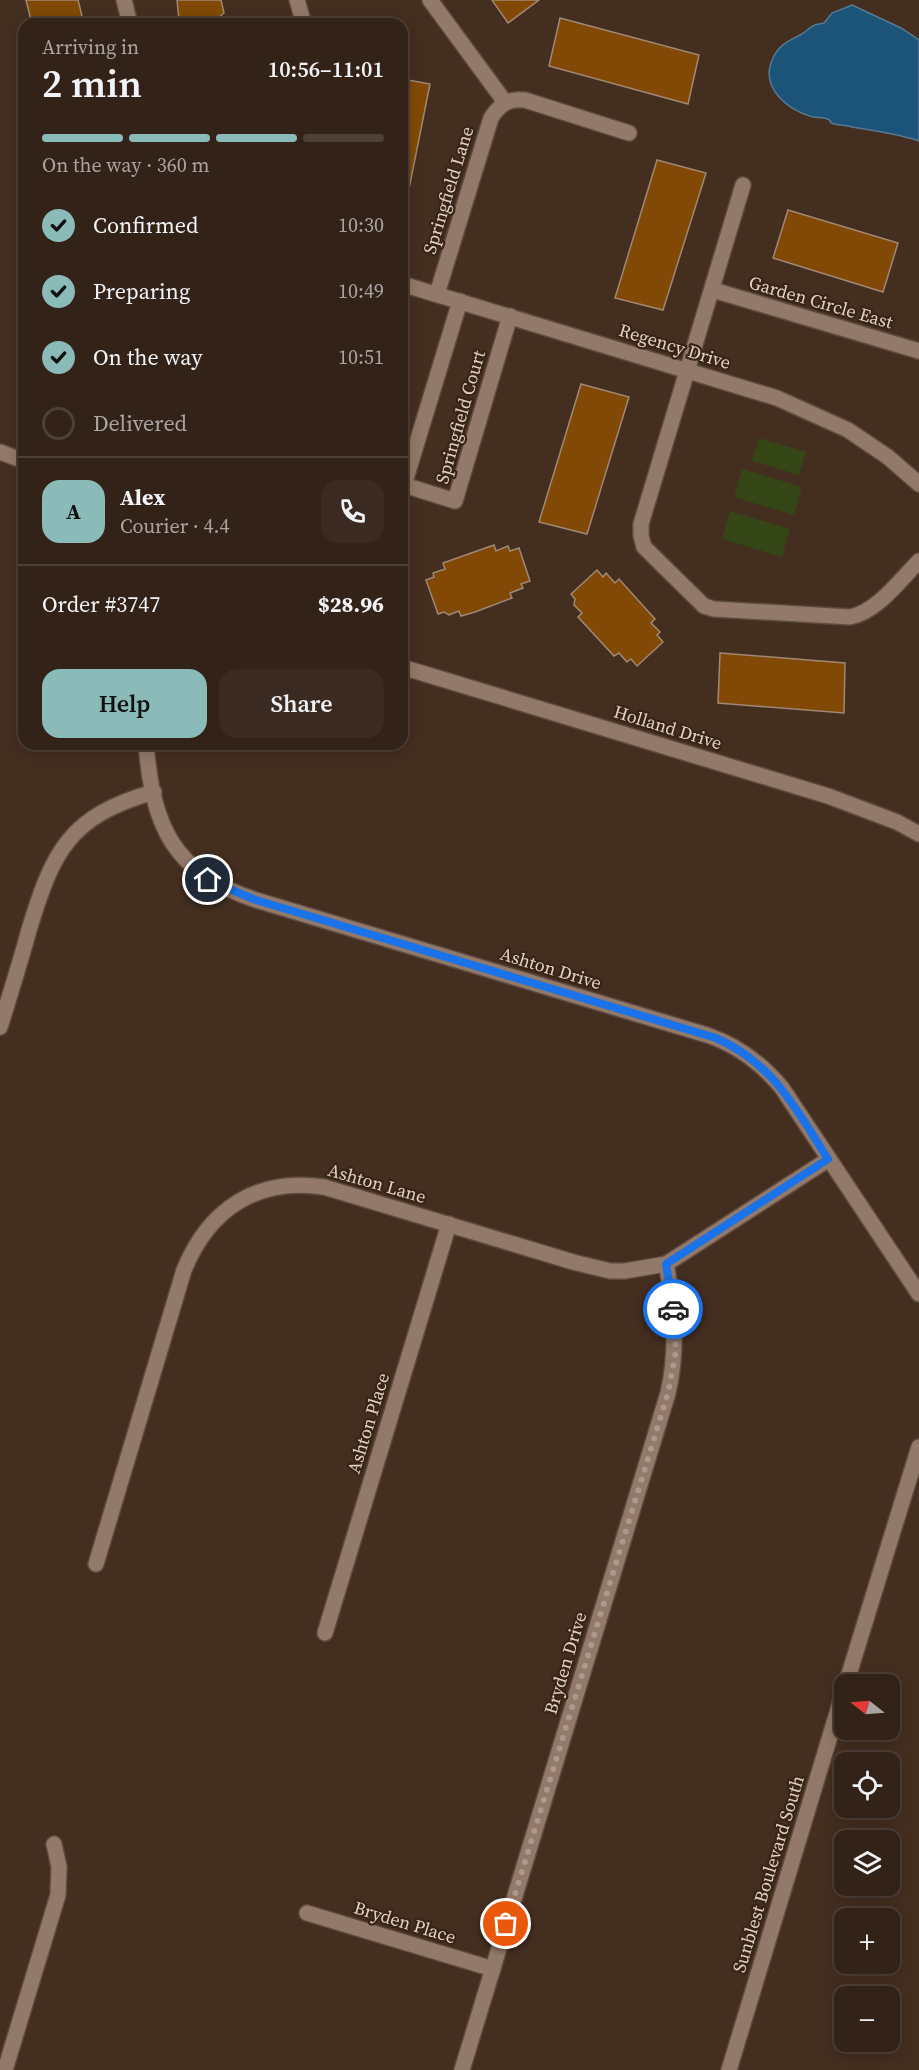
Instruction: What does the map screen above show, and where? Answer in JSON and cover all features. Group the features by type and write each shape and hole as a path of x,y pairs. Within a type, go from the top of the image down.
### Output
{"street":[{"path":"124,0 128,18"},
{"path":"297,0 302,18"},
{"path":"430,0 505,102 515,99 525,100 629,133"},
{"name":"Springfield Lane","path":"437,294 491,118 497,108 505,102"},
{"path":"743,184 641,524 644,547 704,606 714,609 850,617 862,615 873,607 919,561"},
{"name":"Regency Drive","path":"408,286 777,398 824,417 848,430 888,457 919,484"},
{"name":"Garden Circle East","path":"713,290 919,351"},
{"name":"Springfield Court","path":"408,472 460,301"},
{"name":"Springfield Court","path":"408,486 456,501 510,316"},
{"path":"0,452 18,459"},
{"name":"Holland Drive","path":"408,669 828,796 897,822 919,834"},
{"name":"Ashton Drive","path":"147,750 162,823 173,845 199,874 218,886 256,900 728,1044 751,1058 773,1077 919,1294"},
{"path":"0,1028 42,889 60,853 77,831 105,809 154,792"},
{"name":"Ashton Lane","path":"96,1564 184,1270 195,1246 214,1220 236,1202 257,1192 276,1187 303,1185 336,1190 573,1262 610,1271 641,1270 666,1264 828,1159"},
{"name":"Ashton Place","path":"325,1633 449,1224"},
{"name":"Bryden Drive","path":"462,2070 668,1393 676,1351 671,1286 666,1264"},
{"path":"849,1674 919,1447"},
{"name":"Sunblest Boulevard South","path":"729,2070 834,1723"},
{"path":"5,2070 58,1895 59,1867 54,1844"},
{"name":"Bryden Place","path":"307,1913 492,1969"}],"green space":[{"path":"759,438 806,452 799,475 752,461"},
{"path":"742,469 802,487 794,515 734,497"},
{"path":"730,511 790,529 782,557 722,539"}],"water":[{"path":"852,5 901,28 919,40 919,141 834,124 825,118 803,114 785,103 773,88 770,69 775,54 781,47 812,27 824,23 832,13"}],"building":[{"path":"26,0 78,0 82,18 30,18"},
{"path":"177,0 221,0 224,13 219,18 179,18"},
{"path":"492,0 539,0 508,23"},
{"path":"560,18 699,55 688,104 549,66"},
{"path":"408,80 430,84 408,189"},
{"path":"657,160 706,173 663,310 615,298"},
{"path":"788,210 898,243 883,292 773,258"},
{"path":"581,384 629,397 587,534 539,522"},
{"path":"494,545 496,551 508,546 510,551 519,548 530,581 521,584 523,588 510,593 512,598 475,612 461,616 459,611 449,615 444,612 438,614 426,580 434,577 433,573 445,569 443,563"},
{"path":"597,570 603,577 606,573 615,583 619,579 655,619 651,623 660,632 657,635 663,642 637,666 631,659 627,662 619,653 614,656 578,617 582,613 574,605 575,599 571,594"},
{"path":"720,653 845,663 844,713 718,703"}],"way so far":[{"path":"506,1924 674,1371 676,1351 673,1309"}],"route":[{"path":"208,880 256,900 716,1038 764,1068 782,1088 828,1159 666,1264 673,1309"}]}
